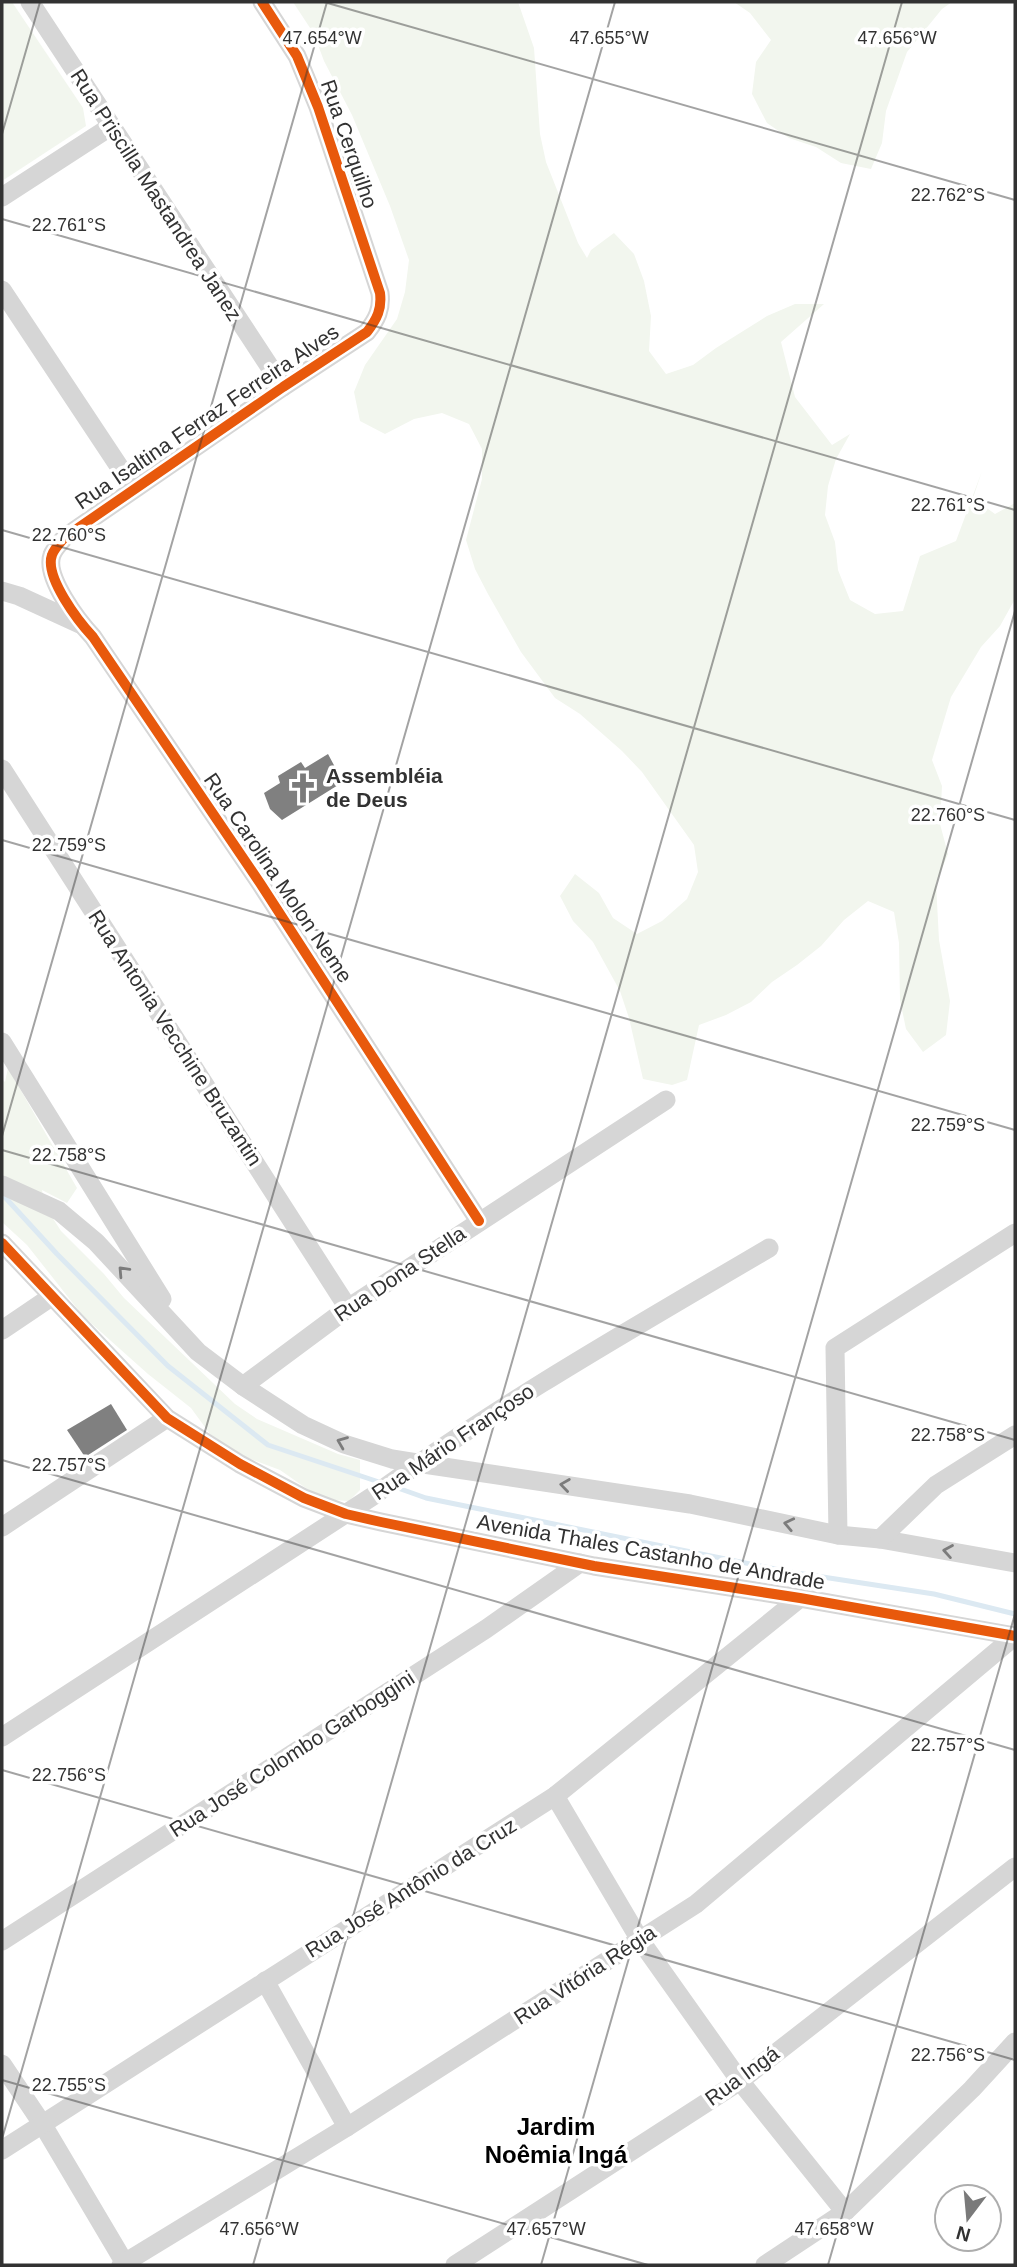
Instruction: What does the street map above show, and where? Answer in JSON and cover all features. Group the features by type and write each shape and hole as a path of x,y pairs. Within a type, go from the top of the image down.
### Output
{"street":[{"name":"Rua Priscilla Mastandrea Janez","path":"30,2 283,387"},
{"name":"Rua Cerquilho","path":"262,2 297,56 318,107 380,293 381,306"},
{"path":"2,197 110,127"},
{"path":"2,290 134,489"},
{"name":"Rua Isaltina Ferraz Ferreira Alves","path":"51,557 65,537 367,332 376,321 381,306"},
{"name":"Rua Carolina Molon Neme","path":"51,557 56,582 81,624 101,648 260,883 479,1221"},
{"path":"2,591 81,624"},
{"name":"Rua Antonia Vecchine Bruzantin","path":"2,769 348,1308"},
{"path":"2,1043 156,1290 198,1352"},
{"name":"Rua Dona Stella","path":"243,1386 348,1308 666,1100"},
{"path":"2,1185 59,1212 96,1242 198,1352 243,1386 303,1425 344,1444 392,1459 690,1504 838,1535 880,1539 1015,1563"},
{"path":"838,1535 835,1348 1015,1233"},
{"name":"Avenida Thales Castanho de Andrade","path":"2,1243 167,1418 240,1464 304,1498 346,1514 580,1563 1015,1636"},
{"name":"Rua Mário Françoso","path":"2,1738 558,1372 769,1248"},
{"path":"2,1330 51,1297"},
{"path":"2,1527 167,1418"},
{"path":"880,1539 936,1485 1015,1435"},
{"name":"Rua José Colombo Garboggini","path":"2,1941 486,1629 580,1563"},
{"name":"Rua José Antônio da Cruz","path":"2,2150 555,1796 800,1598"},
{"name":"Rua Vitória Régia","path":"124,2264 347,2127 696,1904 1015,1636"},
{"path":"555,1796 640,1940 740,2081 845,2212"},
{"name":"Rua Ingá","path":"455,2265 740,2081 1015,1867"},
{"path":"265,1980 347,2127"},
{"path":"765,2265 845,2212 972,2089 1015,2042"},
{"path":"2,2064 43,2125 124,2264"}],"shaded area":[{"path":"2,2 12,2 83,108 86,126 2,181"},
{"path":"293,2 518,2 534,48 540,134 546,162 578,243 587,258 591,250 614,233 634,254 644,281 651,316 649,351 666,374 693,365 767,316 795,304 824,304 781,342 795,397 832,445 850,434 836,459 828,486 825,515 835,542 838,570 850,600 875,614 903,611 920,556 956,541 982,471 973,498 995,514 1015,503 1015,599 1000,626 981,647 951,697 932,760 942,786 940,824 948,854 936,883 939,940 950,1001 946,1035 923,1052 906,1029 900,1000 899,943 894,912 868,901 844,920 821,946 772,982 751,1002 699,1025 687,1080 672,1085 643,1079 620,991 593,942 573,921 560,896 575,874 599,893 613,918 637,934 662,921 687,899 698,872 694,845 642,772 580,714 555,698 521,652 488,594 475,569 466,540 482,479 482,449 469,424 442,413 414,419 385,434 360,421 354,392 365,365 397,319 405,292 409,260 352,115 324,61 314,34"},
{"path":"734,2 952,2 942,9 907,52 886,111 882,143 871,169 841,163 816,147 789,138 767,123 752,94 756,62 771,40 750,13"},
{"path":"8,1068 77,1188 67,1203 42,1190 45,1206 61,1231 124,1298 235,1404 257,1419 338,1454 360,1460 360,1490 349,1501 333,1500 313,1493 280,1470 240,1455 210,1434 191,1408 83,1316 27,1245 2,1222 2,1079 5,1082"}],"building":[{"name":"Assembléia de Deus","path":"328,754 343,782 282,820 270,809 264,793 280,783 278,776 301,762 305,768"},
{"path":"111,1404 127,1430 85,1457 67,1430"}],"waterway":[{"path":"2,1194 168,1366 268,1445 382,1483"},
{"path":"395,1487 426,1498 790,1572 934,1594 1015,1614"}],"cycle path":[{"path":"262,2 297,56 318,107 380,293 378,314 367,332 65,537 53,553 51,564 64,599 93,637 260,883 479,1221"},
{"path":"2,1243 167,1418 240,1464 304,1498 346,1514 594,1566 800,1598 1015,1636"}],"place":[{"name":"Assembléia de Deus","path":"303,788"}],"district":[{"name":"Jardim Noêmia Ingá","path":"556,2141"}]}
